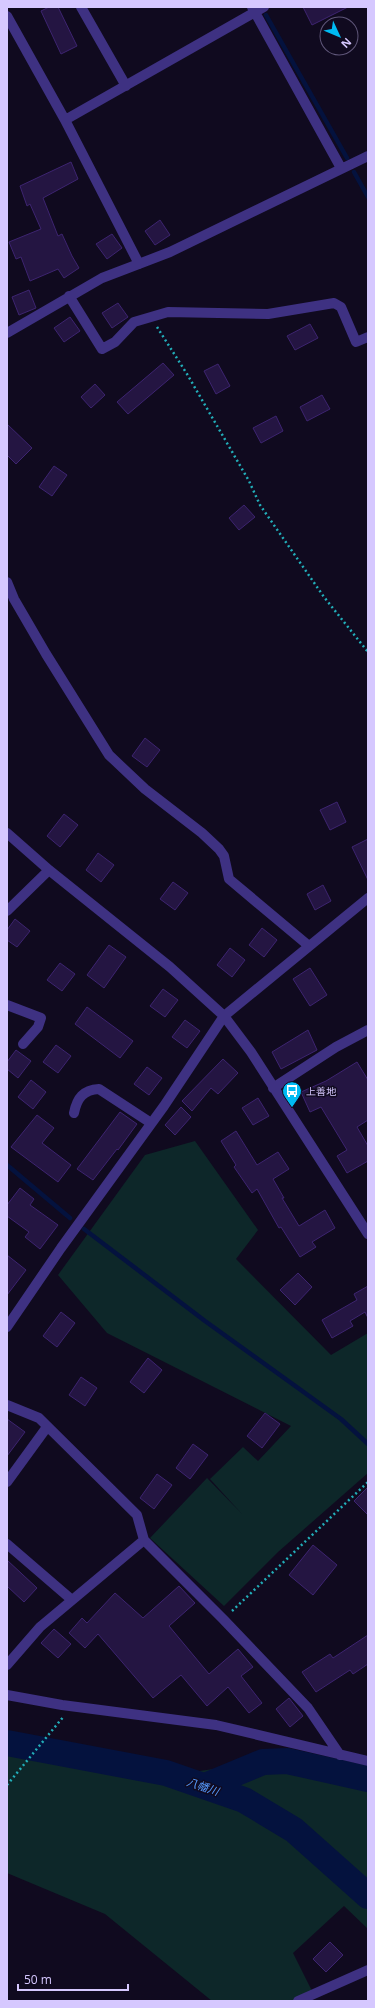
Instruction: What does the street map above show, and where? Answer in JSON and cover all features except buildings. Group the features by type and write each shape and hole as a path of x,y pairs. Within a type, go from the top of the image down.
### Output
{"street":[{"path":"81,7 126,86"},
{"path":"65,120 126,86 253,10 264,7"},
{"path":"253,10 340,168"},
{"path":"7,16 65,120 139,264"},
{"path":"7,333 102,278 170,252 340,168 368,156"},
{"path":"69,296 102,349 112,345 134,322 168,312 268,314 334,303 342,307 356,342 368,337"},
{"path":"7,582 14,599 46,654 109,755 144,789 202,833 219,849 224,856 229,879 309,946"},
{"path":"7,833 49,870 170,967 224,1016 251,1052 368,1234"},
{"path":"7,911 49,870"},
{"path":"7,1327 60,1248 151,1123 224,1016 368,898"},
{"path":"7,1005 41,1018 38,1027 23,1044"},
{"path":"273,1088 336,1047 368,1030"},
{"path":"74,1113 77,1101 85,1092 99,1089 151,1123"},
{"path":"7,1405 39,1418 136,1515 144,1540 223,1619 308,1708 340,1755"},
{"path":"7,1482 47,1427"},
{"path":"7,1665 40,1627 144,1540"},
{"path":"7,1544 72,1600"},
{"path":"7,1694 72,1707 216,1725 368,1761"},
{"path":"298,2001 368,1970"}],"path":[{"path":"142,319 150,321 157,326 187,374 249,481 260,505 324,597 368,652"},
{"path":"223,1619 368,1482"},
{"path":"7,1785 72,1707"}],"green space":[{"path":"195,1141 258,1230 236,1259 331,1355 368,1333 368,1473 278,1552 224,1606 150,1538 207,1478 242,1514 210,1479 243,1447 258,1461 291,1426 107,1333 58,1275 145,1155"},
{"path":"7,1753 138,1780 227,1767 279,1765 368,1785 368,1929 344,1906 293,1953 313,1993 297,2001 212,2001 105,1914 7,1873"}],"waterway":[{"path":"266,15 347,158"},
{"path":"354,172 368,197"},
{"path":"7,1165 70,1218"},
{"path":"84,1229 205,1321 341,1419 368,1444"},
{"name":"八幡川","path":"7,1743 166,1773 244,1800 294,1830 368,1896"},
{"path":"205,1786 263,1762 287,1761 368,1779"}],"place":[{"name":"上善地","path":"292,1108"}]}
